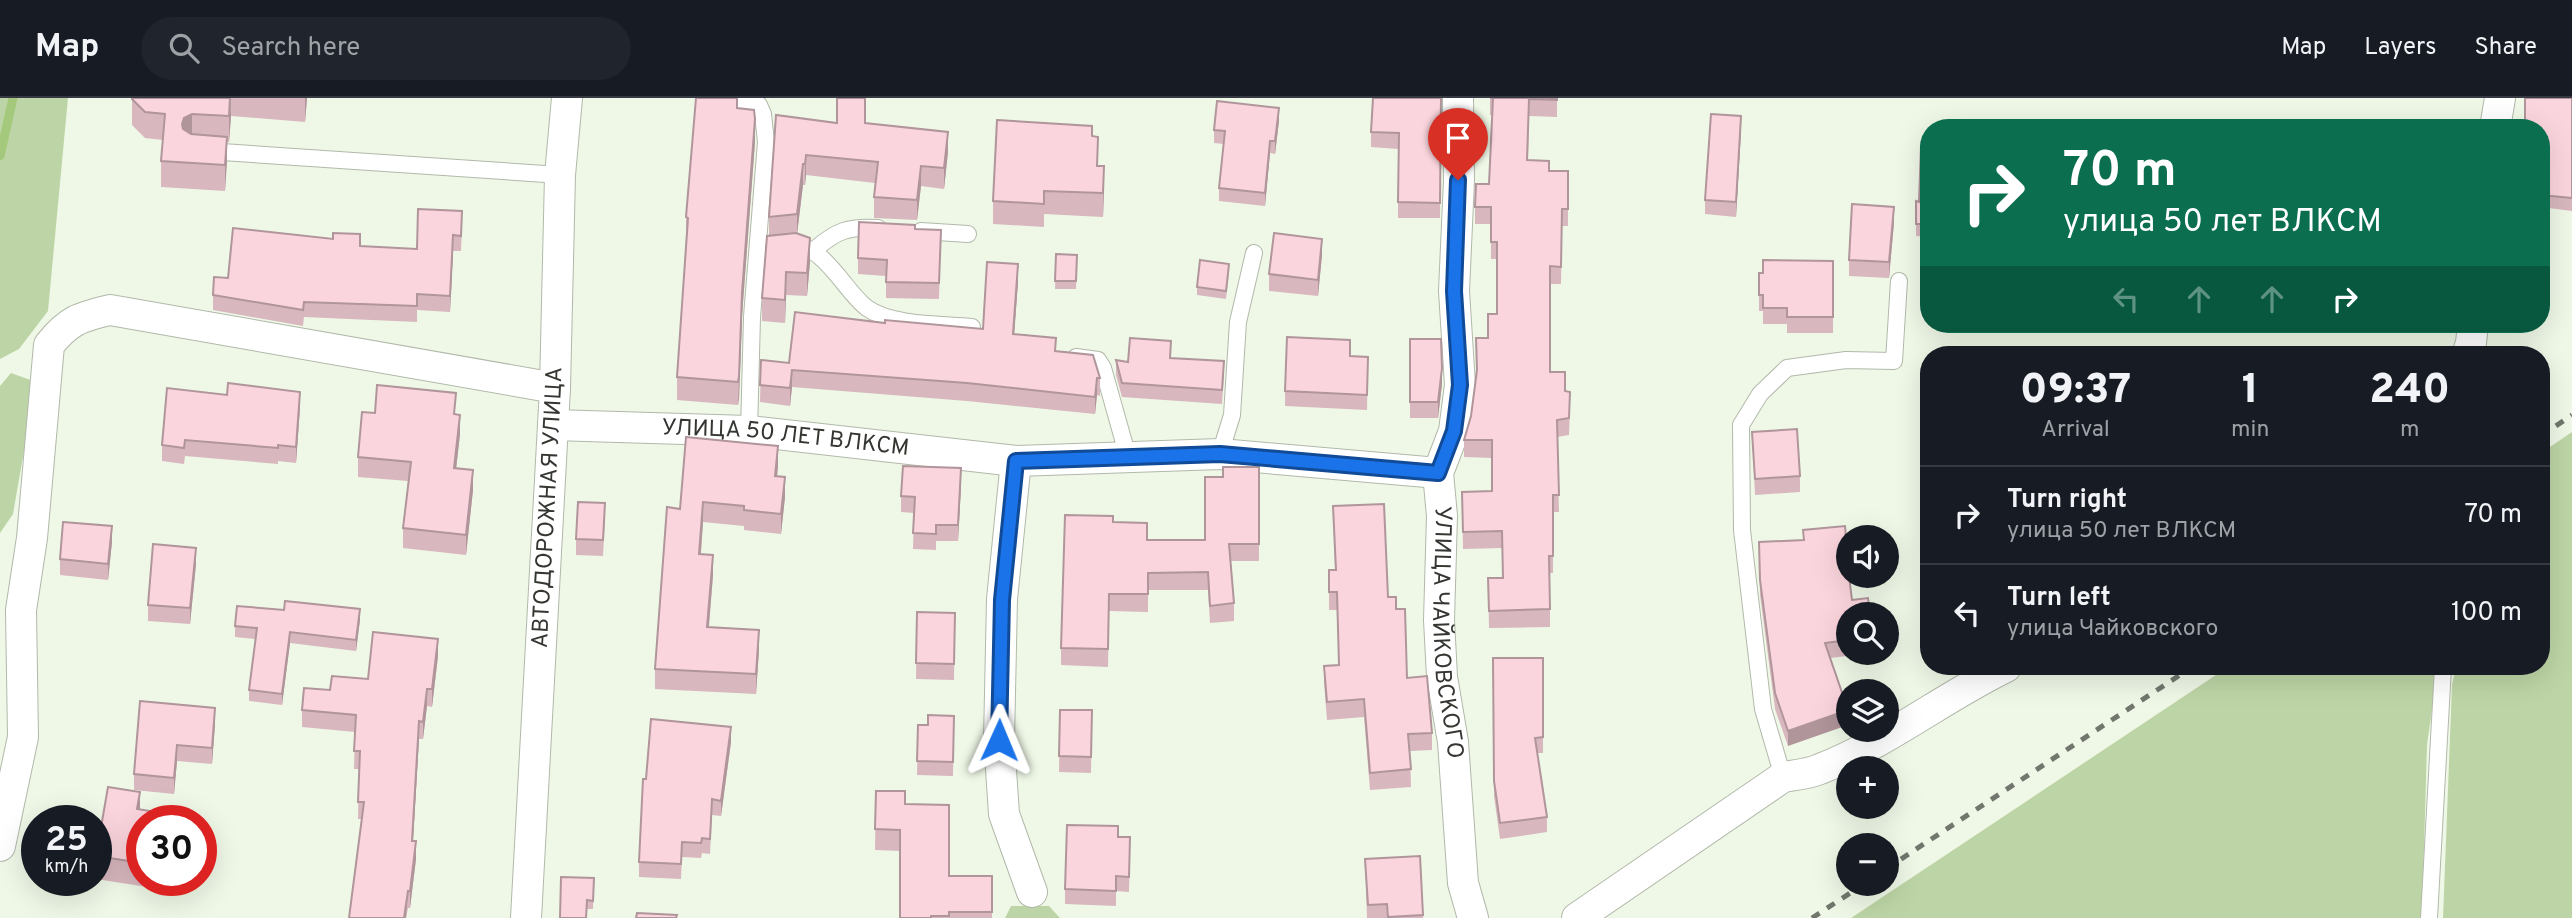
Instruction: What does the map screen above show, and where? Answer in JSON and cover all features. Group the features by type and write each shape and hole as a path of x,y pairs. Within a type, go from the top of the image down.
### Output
{"street":[{"name":"АВТОДОРОЖНАЯ УЛИЦА","path":"526,918 555,388 561,175 567,98"},
{"name":"УЛИЦА ЧАЙКОВСКОГО","path":"1458,98 1454,291 1460,385 1454,431 1438,473 1442,516 1440,620 1442,677 1453,742 1463,883 1473,918"},
{"path":"2497,119 2500,98"},
{"path":"0,846 23,737 21,610 32,538 48,345 62,328 78,318 110,310 555,388"},
{"name":"УЛИЦА 50 ЛЕТ ВЛКСМ","path":"553,425 748,431 1016,461 1220,454 1438,473"},
{"path":"1016,461 1002,600 999,740 1004,814 1032,892"},
{"path":"1577,918 1783,777 1818,770 1898,732 1989,675"}],"lane":[{"path":"716,98 758,105 763,114 766,142 752,317 748,431"},
{"path":"192,150 561,175"},
{"path":"814,250 833,234 857,227 968,234"},
{"path":"758,249 797,245 814,250 867,308 882,317 972,327"},
{"path":"1220,454 1232,415 1238,321 1254,253"},
{"path":"1783,777 1763,709 1742,530 1741,425 1760,394 1787,368 1846,360 1894,361 1899,281"},
{"path":"1072,356 1098,360 1103,368 1128,457"},
{"path":"2429,918 2443,675"}],"green space":[{"path":"0,98 68,98 48,311 19,349 0,359"},
{"path":"11,373 36,382 13,514 0,533 0,386"},
{"path":"2572,432 2572,918 2443,918 2454,675 2550,675 2550,447"},
{"path":"2216,675 2437,675 2427,745 2422,918 1851,918 1884,896 1899,896 1899,886"},
{"path":"1011,906 1049,906 1060,918 1005,918"}],"building":[{"path":"132,98 230,98 229,116 192,114 184,118 182,124 183,129 191,134 227,137 225,165 161,161 165,114 145,112"},
{"path":"696,98 737,98 737,108 754,110 738,382 677,377"},
{"path":"837,98 865,98 865,123 948,132 944,168 921,166 917,200 874,197 878,162 806,155 797,214 769,217 776,115 837,123"},
{"path":"1373,98 1441,98 1440,203 1398,202 1399,133 1371,132"},
{"path":"1493,98 1557,98 1529,99 1527,160 1549,161 1549,171 1568,171 1568,209 1562,209 1561,267 1550,266 1550,372 1565,372 1565,391 1570,392 1569,418 1557,420 1559,495 1553,495 1553,556 1549,556 1550,609 1489,611 1488,578 1503,578 1502,531 1463,532 1462,492 1492,491 1492,440 1464,440 1471,416 1477,370 1476,338 1488,338 1488,314 1497,314 1497,242 1491,242 1491,207 1475,207 1476,184 1489,184"},
{"path":"2525,98 2572,98 2572,198 2550,196 2550,119 2525,119"},
{"path":"1217,101 1279,108 1275,141 1270,141 1265,193 1219,188 1225,131 1214,130"},
{"path":"1711,114 1741,116 1736,202 1705,200"},
{"path":"997,120 1092,126 1092,136 1098,137 1097,166 1104,166 1103,193 1044,191 1044,204 993,201"},
{"path":"1920,174 1920,224 1916,224 1916,201 1919,202"},
{"path":"1852,204 1894,207 1889,262 1849,260"},
{"path":"418,209 462,211 461,236 453,235 450,296 417,294 417,306 304,302 303,310 213,295 214,277 228,278 233,228 333,239 333,233 360,234 360,246 417,249"},
{"path":"859,222 915,225 915,229 941,230 939,283 886,282 887,260 858,258"},
{"path":"796,233 810,238 807,273 786,272 785,300 762,298 767,236"},
{"path":"1274,233 1322,239 1318,280 1269,274"},
{"path":"1056,254 1077,255 1076,281 1055,281"},
{"path":"1200,260 1229,264 1226,291 1197,287"},
{"path":"1763,260 1833,261 1833,317 1787,317 1787,308 1763,308 1763,295 1759,295 1759,273 1763,273"},
{"path":"987,262 1018,264 1013,334 1056,338 1055,351 1093,355 1100,378 1097,378 1095,397 967,383 792,370 790,388 760,385 761,360 789,363 795,312 885,323 885,320 983,329"},
{"path":"1287,337 1350,340 1350,356 1368,357 1367,395 1285,391"},
{"path":"1130,338 1171,341 1170,358 1224,361 1222,390 1122,383 1116,360 1128,362"},
{"path":"1410,339 1441,339 1442,368 1438,402 1410,402"},
{"path":"228,383 300,392 296,447 278,445 278,448 185,440 184,448 162,445 167,388 227,395"},
{"path":"377,385 456,393 454,414 460,415 454,468 473,470 466,535 403,528 411,462 358,457 362,412 375,413"},
{"path":"1797,429 1800,476 1755,479 1752,432"},
{"path":"686,437 778,446 775,476 785,477 781,514 744,510 744,506 703,502 699,554 713,555 707,627 759,630 756,674 655,669 667,507 680,509"},
{"path":"903,466 961,468 958,525 936,525 936,534 913,533 915,497 901,496"},
{"path":"1223,467 1259,467 1259,544 1229,544 1234,603 1210,606 1208,572 1148,573 1148,594 1109,594 1108,649 1061,648 1065,515 1113,516 1113,522 1147,523 1147,540 1205,540 1205,477 1223,477"},
{"path":"578,502 605,503 603,540 576,539"},
{"path":"1384,504 1388,597 1396,597 1396,609 1405,609 1407,678 1427,676 1432,733 1408,734 1411,769 1370,773 1364,699 1327,702 1324,666 1339,665 1337,592 1329,592 1329,570 1336,570 1333,506"},
{"path":"63,522 112,526 108,564 60,559"},
{"path":"1836,527 1836,588 1850,588 1852,600 1868,598 1868,602 1836,602 1836,642 1825,643 1837,679 1836,714 1788,731 1775,693 1760,580 1759,542 1804,540 1803,530"},
{"path":"153,544 196,548 190,608 148,605"},
{"path":"285,601 360,609 356,640 290,632 282,694 249,690 257,628 235,626 237,606 284,610"},
{"path":"917,612 955,613 954,664 916,663"},
{"path":"373,632 438,639 432,689 427,689 423,722 419,721 412,841 416,841 404,918 349,918 364,802 358,802 360,751 354,751 356,715 302,710 304,688 330,690 332,676 368,679"},
{"path":"1493,658 1543,658 1543,737 1535,738 1547,817 1500,823 1494,781"},
{"path":"140,701 215,708 212,748 177,745 174,778 134,774"},
{"path":"1060,710 1092,710 1091,757 1059,756"},
{"path":"928,715 954,716 953,762 917,761 918,725 928,725"},
{"path":"651,719 731,727 721,801 712,799 710,839 702,838 701,843 682,842 681,864 639,862 643,779 646,779"},
{"path":"108,787 140,792 138,805 126,805 126,861 112,858 112,805 105,805"},
{"path":"876,791 905,791 905,804 949,805 949,876 992,876 992,912 949,912 949,916 900,918 900,830 875,829"},
{"path":"1067,825 1118,826 1118,837 1130,837 1129,877 1116,876 1116,891 1065,889"},
{"path":"1420,856 1423,915 1388,917 1387,904 1368,905 1365,859"},
{"path":"561,877 594,878 593,901 587,900 586,918 560,918"},
{"path":"637,913 677,915 676,918 636,918"}],"waterway":[{"path":"0,156 13,98"}],"railway":[{"path":"2550,430 2572,415"},
{"path":"1899,860 2180,675"},
{"path":"1812,918 1846,896"}],"route":[{"path":"999,740 1002,600 1016,461 1220,454 1438,473 1454,431 1460,385 1454,291 1458,180"}]}
